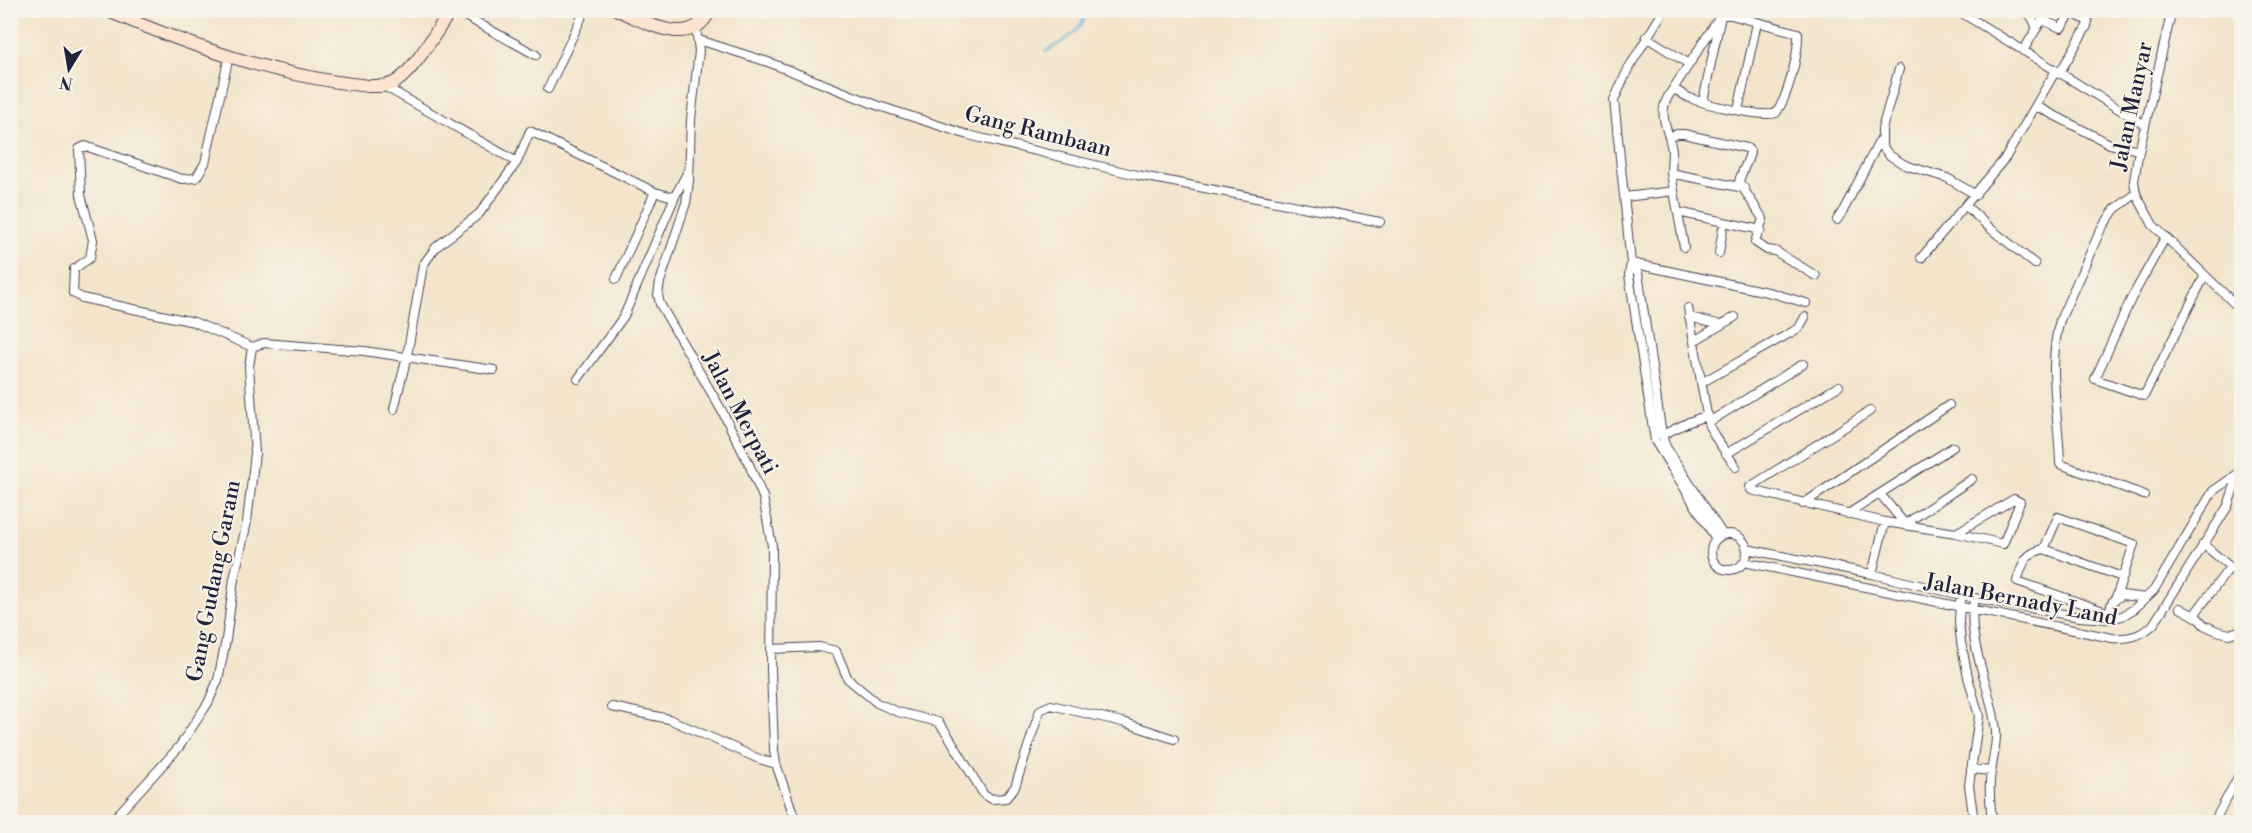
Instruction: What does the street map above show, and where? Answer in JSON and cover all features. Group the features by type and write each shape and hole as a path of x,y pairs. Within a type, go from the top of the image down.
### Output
{"main road":[{"path":"106,10 170,38 258,65 354,84 384,86 396,82 409,69 453,10"},
{"path":"618,10 663,29 697,34 710,10"}],"street":[{"path":"453,10 536,55"},
{"path":"548,89 585,10"},
{"name":"Jalan Bernady Land","path":"1664,10 1617,89 1614,100 1631,263 1629,275 1655,441 1719,537"},
{"path":"1958,10 2057,73 2145,125"},
{"path":"2023,10 2031,16 2037,28"},
{"name":"Jalan Manyar","path":"2172,10 2139,150 2134,181 2136,194 2152,225 2241,311"},
{"path":"1921,258 2006,157 2088,21 2073,12 2061,28 2042,20 2023,51"},
{"path":"1673,89 1690,98 1738,110 1765,115 1772,115 1779,111 1790,78 1798,33 1722,13"},
{"path":"1684,247 1671,173 1672,150 1665,125 1663,104 1722,13"},
{"path":"1703,101 1722,13"},
{"path":"1738,110 1757,23"},
{"name":"Jalan Merpati","path":"697,34 698,74 691,119 686,203 660,282 658,295 663,310 722,411 763,497 772,546 771,650 776,764 796,822"},
{"name":"Gang Rambaan","path":"697,34 879,106 969,135 1137,175 1380,222"},
{"path":"1646,37 1689,64"},
{"path":"229,56 205,163 196,178 182,179 85,147 79,149 81,195 93,240 90,258 74,269 73,293 82,298 194,322 252,347 264,343 364,351 494,370"},
{"path":"1837,220 1845,210 1881,138 1899,69"},
{"path":"384,86 517,162"},
{"path":"2036,106 2110,144 2139,150"},
{"path":"394,409 406,356 420,273 427,257 447,238 479,214 517,162 530,131 655,192 670,196 676,195"},
{"path":"1669,137 1684,134 1747,148 1750,155 1743,166 1739,182 1764,219 1755,242 1767,250 1775,251 1816,276"},
{"path":"1881,138 1882,146 1889,155 1897,160 1918,170 1947,178 1976,195"},
{"path":"578,379 624,316 689,168"},
{"path":"1671,173 1744,188"},
{"path":"1625,197 1674,191"},
{"path":"616,279 655,192"},
{"path":"2136,194 2115,209 2101,229 2060,320 2055,335 2054,384 2060,428 2060,464 2144,495"},
{"path":"1966,206 1990,230 2035,264"},
{"path":"1678,212 1761,230"},
{"path":"1719,253 1724,222"},
{"path":"2165,238 2131,298 2095,379 2144,396 2204,277"},
{"path":"1631,263 1772,292 1806,303"},
{"name":"Jalan Bernady Land","path":"1631,263 1638,273 1662,435 1666,447 1719,537"},
{"path":"1721,325 1689,313 1708,419 1712,432 1736,467"},
{"path":"1694,341 1735,316"},
{"path":"1701,383 1799,328 1805,317"},
{"name":"Gang Gudang Garam","path":"111,822 178,747 208,703 218,680 234,579 247,522 255,453 249,367 252,347"},
{"path":"1662,435 1689,422 1708,419 1803,364"},
{"path":"1726,454 1839,386"},
{"path":"1803,504 1949,405"},
{"path":"1870,411 1749,487 1750,490 1884,522 1956,533 2002,544 2020,502 2014,500 1956,533"},
{"path":"1848,514 1953,447"},
{"name":"Jalan Bernady Land","path":"2236,475 2210,495 2154,590 2122,616 2080,617 1974,598 1872,574 1747,549 1739,537 1730,534 1719,537 1712,546 1711,555 1719,567 1732,570 1744,562 2112,639 2140,636 2153,625 2228,506 2241,463"},
{"path":"1905,524 1972,479"},
{"path":"1880,494 1905,524"},
{"path":"2210,495 2224,499 2228,506"},
{"path":"2044,549 2058,517 2134,544 2115,600"},
{"path":"1872,574 1884,522"},
{"path":"2203,544 2241,577"},
{"path":"1744,562 1747,549"},
{"path":"2122,577 2044,549 2025,557 2017,581 2108,616 2112,602 2122,595 2146,598"},
{"path":"2194,615 2230,567"},
{"path":"1960,595 1961,642 1979,716 1969,785 1974,822"},
{"path":"1974,598 1973,609 1979,660 1993,706 1996,734 1989,784 1992,822"},
{"path":"2180,608 2217,631 2229,634 2241,630"},
{"path":"771,650 819,647 836,651 848,679 877,703 898,712 938,722 984,795 992,799 1006,798 1015,787 1040,710 1052,705 1126,723 1174,739"},
{"path":"612,707 669,718 776,764"},
{"path":"2227,822 2215,820 2239,780 2241,767"},
{"path":"1971,769 1991,771"}],"waterway":[{"path":"1045,52 1076,30 1085,18 1087,10"}]}
